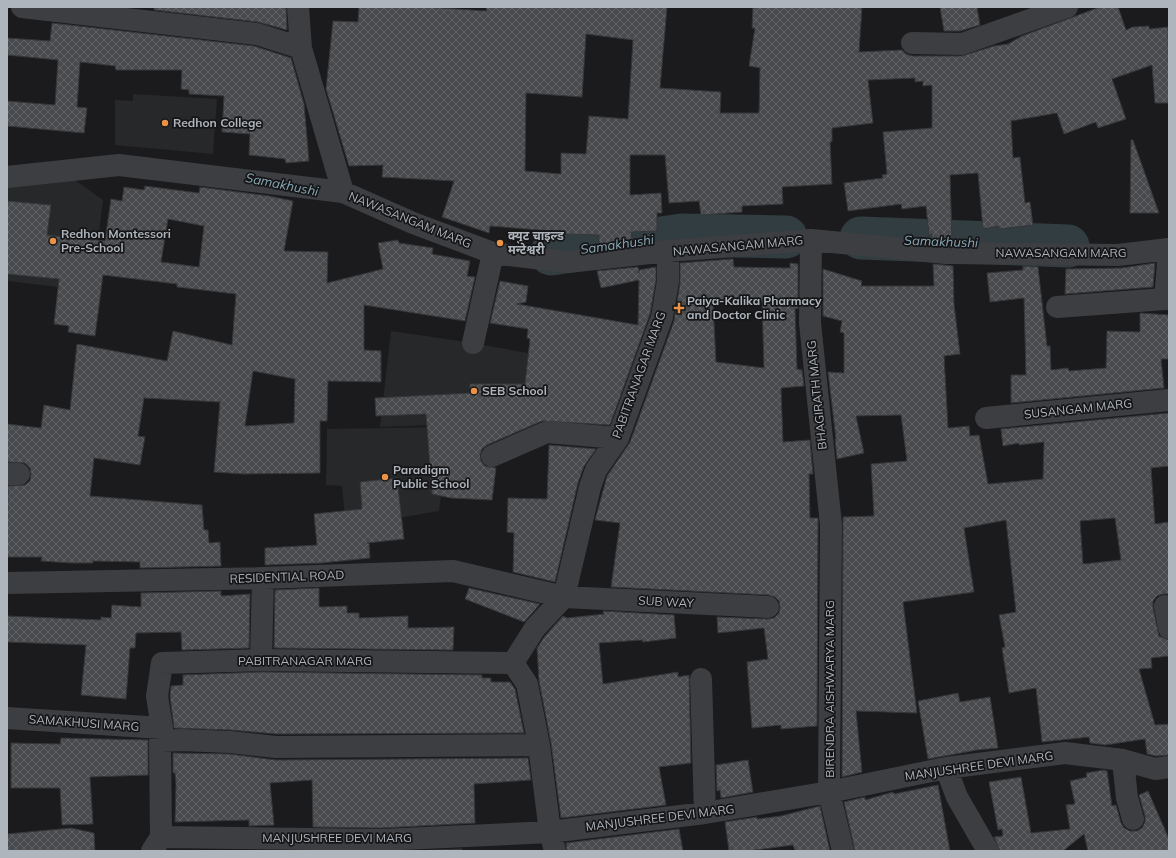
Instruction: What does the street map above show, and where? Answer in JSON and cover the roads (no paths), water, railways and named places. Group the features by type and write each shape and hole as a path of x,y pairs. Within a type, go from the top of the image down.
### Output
{"street":[{"path":"22,7 257,34 301,48"},
{"name":"NAWASANGAM MARG","path":"298,7 301,48 343,192 413,223 493,253 568,262 668,251 811,240 946,253 1118,255 1168,254"},
{"path":"912,43 962,44 1067,7"},
{"path":"7,177 119,165 343,192"},
{"name":"BHAGIRATH MARG","path":"811,240 810,323 831,525"},
{"name":"PABITRANAGAR MARG","path":"161,735 157,696 162,663 261,660 513,663 535,628 564,597 590,487 596,470 618,438 662,317 668,281 668,251"},
{"path":"473,343 493,253"},
{"path":"1057,306 1167,299 1168,254"},
{"name":"SUSANGAM MARG","path":"986,418 1169,400"},
{"path":"492,456 546,432 618,438"},
{"name":"BIRENDRA AISHWARYA MARG","path":"831,525 829,792 843,851"},
{"name":"RESIDENTIAL ROAD","path":"7,583 263,578 453,571 564,597"},
{"path":"261,660 263,578"},
{"name":"SUB WAY","path":"564,597 768,607"},
{"path":"1165,606 1169,628"},
{"path":"513,663 527,684 539,745 553,841"},
{"path":"701,679 705,813"},
{"name":"SAMAKHUSI MARG","path":"7,718 161,735"},
{"path":"156,844 161,735 182,740 230,742 276,747 539,745"},
{"name":"MANJUSHREE DEVI MARG","path":"156,844 381,840 553,841 829,792 946,768 1065,753 1123,760 1155,769 1169,767"},
{"path":"1123,760 1127,798 1133,819"},
{"path":"946,768 957,797 988,851"}],"waterway":[{"name":"Samakhushi","path":"551,254 682,235 786,237"},
{"name":"Samakhushi","path":"861,238 1068,246"}],"place":[{"name":"Redhon College","path":"165,123"},
{"name":"Redhon Montessori Pre-School","path":"53,241"},
{"name":"क्युट चाइल्ड मन्टेश्वरी","path":"500,243"},
{"name":"Paiya-Kalika Pharmacy and Doctor Clinic","path":"679,308"},
{"name":"SEB School","path":"474,391"},
{"name":"Paradigm Public School","path":"385,477"}]}
